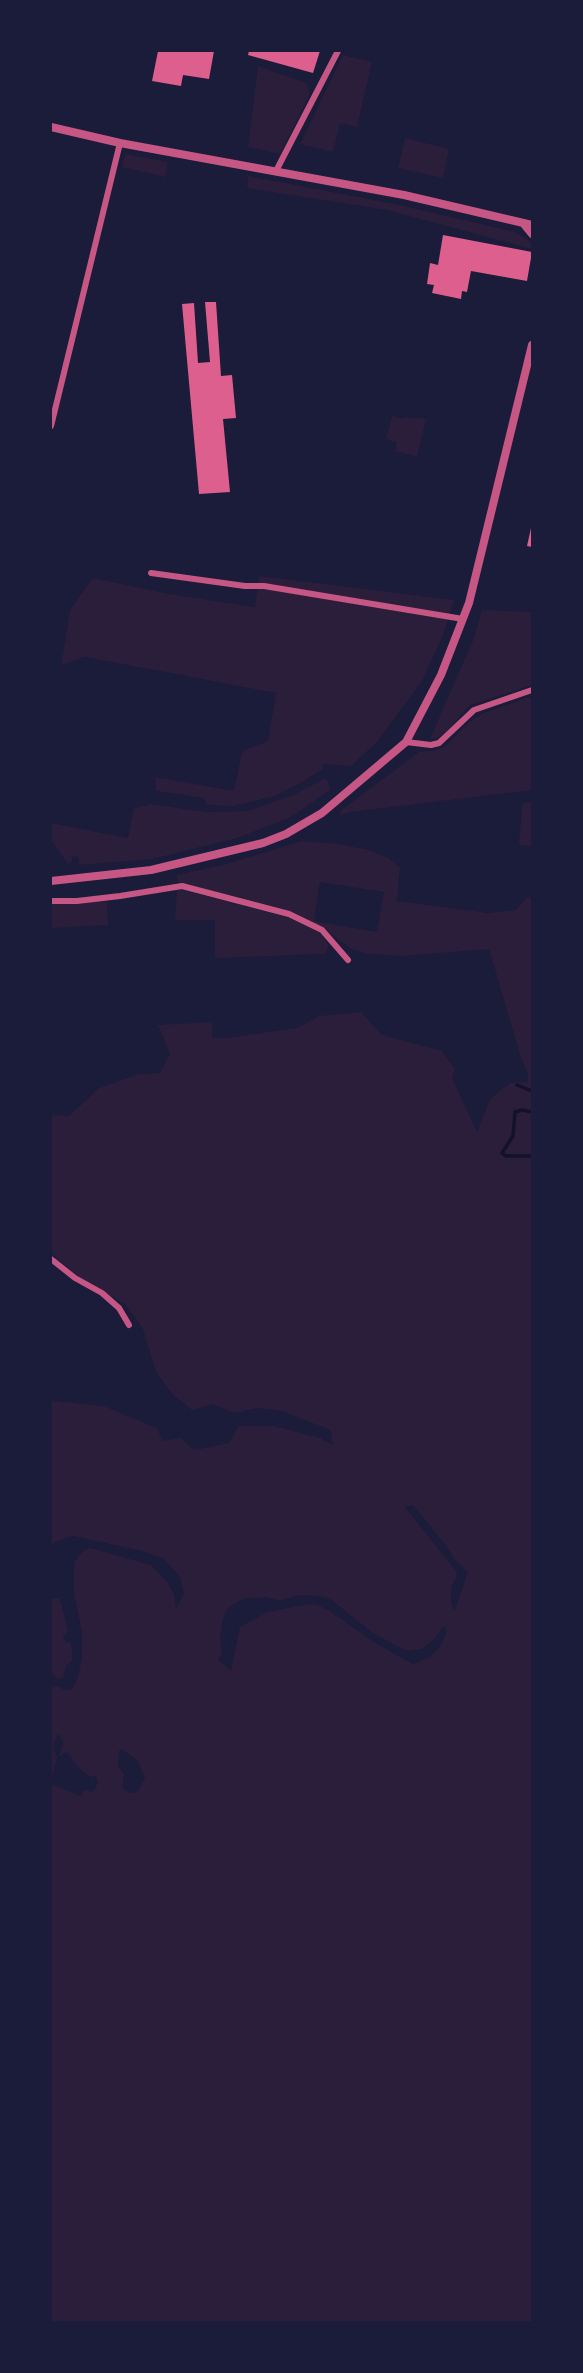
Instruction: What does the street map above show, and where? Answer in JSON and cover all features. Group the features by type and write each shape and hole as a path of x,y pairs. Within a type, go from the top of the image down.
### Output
{"street":[{"path":"276,171 338,51"},
{"path":"51,127 120,143 404,195 528,224 532,234"},
{"path":"51,426 120,143"},
{"path":"51,881 151,870 263,843 286,834 329,807 405,742 441,675 463,619 532,345"},
{"path":"150,573 245,586 264,586 463,619"},
{"path":"405,742 431,745 439,743 474,710 532,690"},
{"path":"51,901 77,901 182,886 289,914 322,930 348,960"},
{"path":"51,1259 75,1278 102,1293 119,1308 129,1325"}],"shaded area":[{"path":"343,55 372,62 357,127 340,123 333,152 300,144"},
{"path":"258,66 306,83 310,94 280,154 248,147"},
{"path":"405,138 449,149 443,178 398,168"},
{"path":"125,154 168,162 165,177 122,167"},
{"path":"248,176 400,205 515,232 527,239 532,249 387,210 247,188"},
{"path":"392,416 426,419 417,457 395,451 397,442 386,439"},
{"path":"259,576 454,600 443,635 422,681 377,742 351,766 322,764 323,769 272,797 233,806 206,805 204,798 156,791 155,777 234,791 242,751 268,741 276,693 85,657 61,665 70,610 93,578 169,594 255,607"},
{"path":"482,610 532,612 532,685 470,705 446,732 430,739 474,638"},
{"path":"532,696 532,790 340,815 340,811 419,752 446,746 468,723 484,713"},
{"path":"326,778 331,789 291,817 237,838 152,859 78,865 79,857 73,856 68,864 51,840 51,823 128,838 134,808 139,806 149,804 206,812 248,811 293,795"},
{"path":"532,802 532,846 520,845 522,806"},
{"path":"302,841 339,844 369,850 388,858 400,868 397,901 488,913 516,910 527,897 532,897 532,2322 51,2321 51,1784 81,1796 84,1790 93,1792 98,1782 96,1776 90,1777 77,1766 67,1752 59,1756 63,1744 58,1734 53,1747 57,1757 51,1783 51,1688 55,1685 65,1690 72,1689 77,1680 82,1659 82,1631 74,1593 74,1570 75,1561 84,1550 90,1548 151,1565 174,1594 176,1609 184,1593 180,1577 163,1558 73,1536 51,1546 51,1397 54,1401 104,1406 157,1428 163,1441 181,1438 194,1450 229,1443 239,1426 274,1426 320,1438 333,1445 330,1430 282,1411 258,1408 234,1413 213,1404 192,1410 174,1396 156,1372 143,1329 126,1305 78,1276 51,1253 51,1115 69,1116 99,1088 139,1074 160,1073 170,1054 158,1025 212,1022 212,1038 228,1038 297,1028 319,1016 361,1012 382,1035 442,1051 455,1069 452,1078 477,1132 490,1099 510,1083 528,1082 528,1073 522,1061 489,949 403,956 367,954 352,949 322,927 290,911 178,882 176,875 223,865","holes":["320,882 384,892 377,932 314,921","413,1505 455,1560 468,1572 455,1610 451,1604 451,1587 457,1576 456,1571 405,1507","299,1595 330,1599 373,1633 406,1651 422,1649 435,1638 443,1626 447,1631 440,1647 430,1657 413,1664 375,1643 330,1611 309,1604 267,1612 240,1627 231,1671 218,1660 222,1653 220,1637 227,1609 243,1599 267,1597 279,1601","121,1749 137,1760 143,1772 145,1779 136,1793 130,1793 122,1787 124,1774 118,1766"]},
{"path":"177,890 288,917 320,933 328,945 327,950 325,954 215,958 215,920 175,920"},
{"path":"107,901 108,925 51,928 51,904"},
{"path":"51,1591 52,1599 60,1599 68,1631 63,1636 65,1641 71,1643 72,1652 72,1661 66,1666 63,1678 57,1679 51,1672"}],"building":[{"path":"158,51 214,51 209,79 183,75 181,86 152,81"},
{"path":"249,51 320,51 313,73 248,55"},
{"path":"443,235 532,252 527,281 471,271 467,292 462,291 461,299 432,293 434,285 427,284 430,263 438,265"},
{"path":"205,302 216,302 221,376 232,375 236,418 223,419 230,492 199,494 182,304 194,303 198,363 210,362"},
{"path":"532,528 532,547 527,546"}],"waterway":[{"path":"517,1085 532,1091"},
{"path":"532,1112 515,1112 513,1136 502,1153 506,1156 532,1156"}]}
